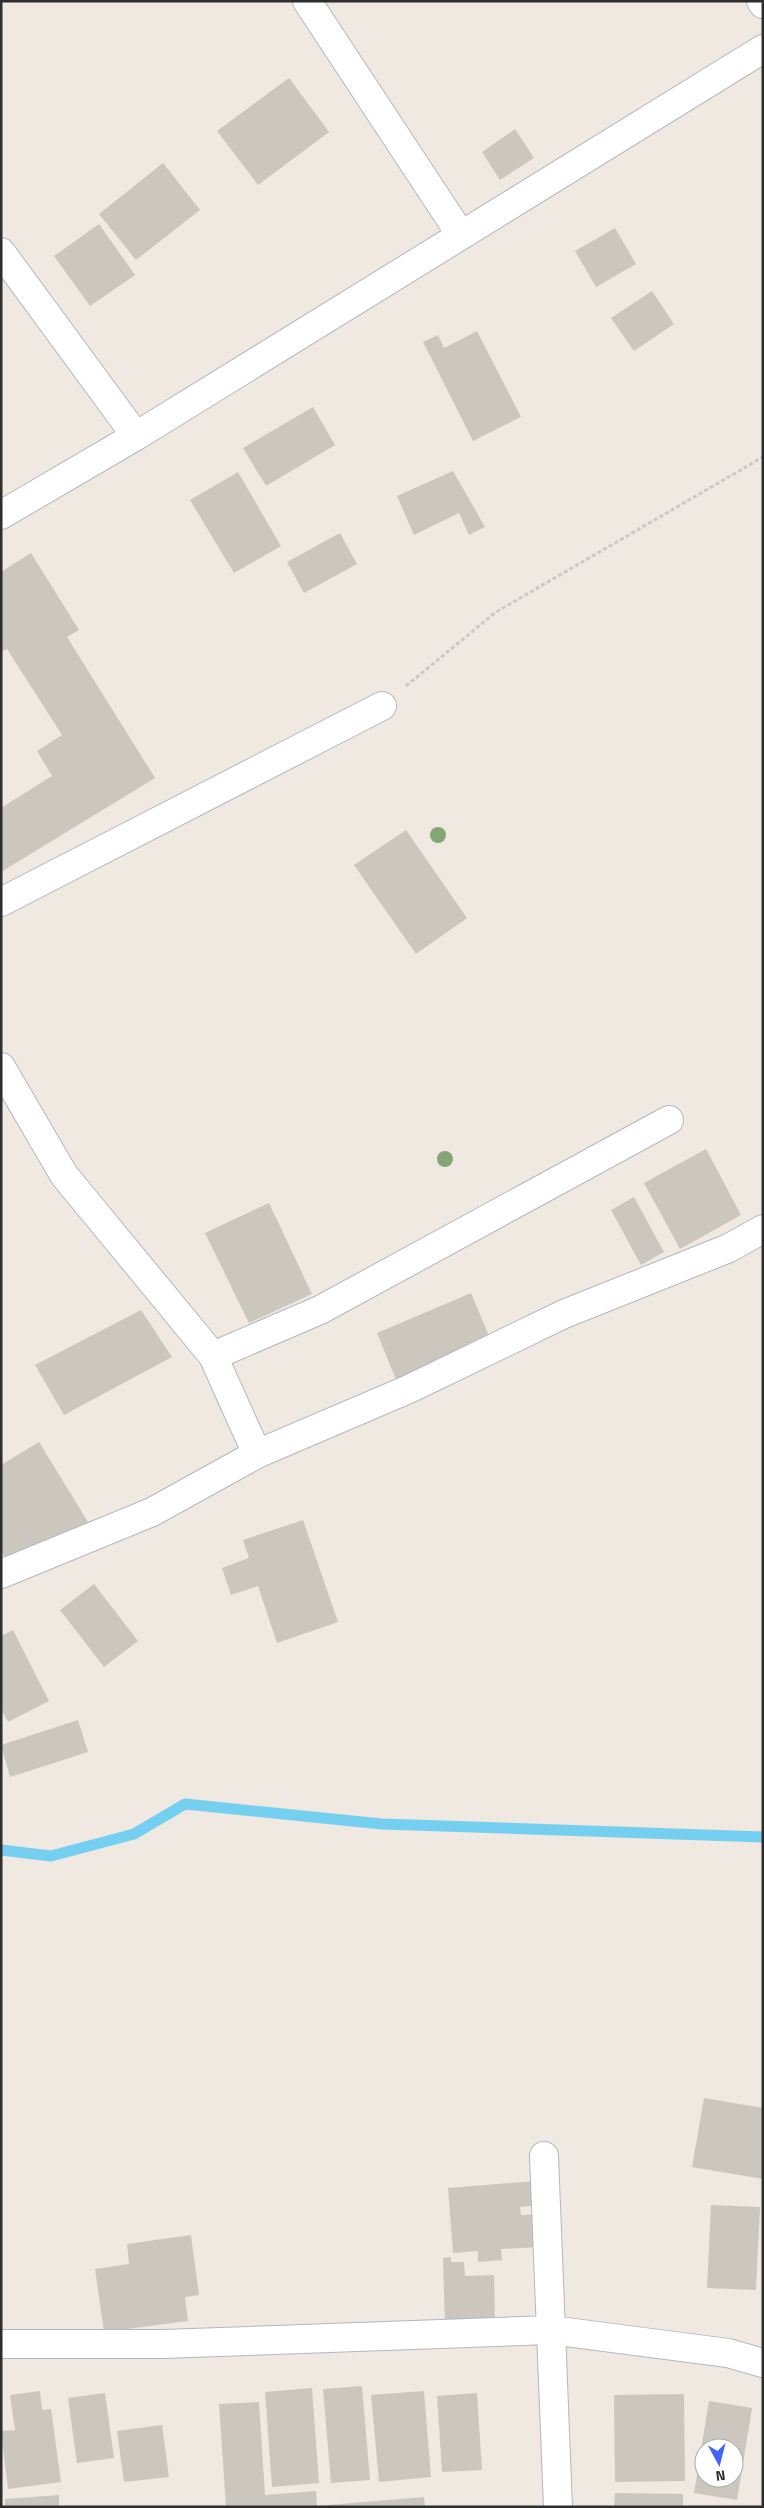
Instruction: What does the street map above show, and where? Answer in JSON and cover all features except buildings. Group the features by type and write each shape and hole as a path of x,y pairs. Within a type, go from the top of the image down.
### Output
{"street":[{"path":"307,1 461,235"},
{"path":"1,514 136,436 763,49"},
{"path":"1,252 136,436"},
{"path":"1,902 382,706"},
{"path":"1,1067 64,1175 213,1356 257,1454"},
{"path":"213,1356 320,1310 669,1120"},
{"path":"1,1574 152,1512 257,1454 409,1389 564,1314 729,1248 763,1229"},
{"path":"544,2156 558,2507"},
{"path":"1,2344 173,2344 551,2330 728,2353 763,2363"}],"path":[{"path":"382,706 496,612 763,457"}],"waterway":[{"path":"1,1850 51,1856 134,1834 185,1804 382,1824 763,1837"}]}
